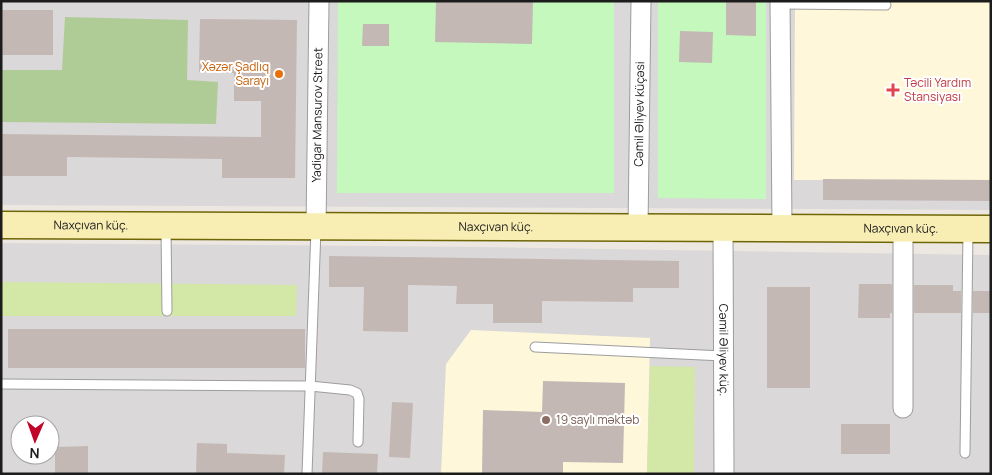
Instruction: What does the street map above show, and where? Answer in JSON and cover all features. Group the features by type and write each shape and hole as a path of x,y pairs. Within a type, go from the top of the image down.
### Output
{"street":[{"name":"Yadigar Mansurov Street","path":"316,227 319,1"},
{"name":"Cəmil Əliyev küçəsi","path":"638,228 641,1"},
{"path":"780,2 782,227"},
{"name":"Naxçıvan küç.","path":"1,225 979,229"},
{"name":"Cəmil Əliyev küç.","path":"723,228 724,474"},
{"path":"903,228 903,408"}],"lane":[{"path":"780,2 886,5"},
{"path":"166,226 167,311"},
{"path":"307,474 316,227"},
{"path":"965,453 979,229"},
{"path":"535,347 724,356"},
{"path":"1,384 310,386 350,390 357,392 359,399 358,442"}],"shaded area":[{"path":"1,1 991,1 991,210 1,205"},
{"name":"Təcili Yardım Stansiyası","path":"795,1 991,1 991,180 794,180"},
{"path":"1,243 484,247 991,255 991,474 1,474"},
{"name":"19 saylı məktəb","path":"471,330 650,338 647,474 441,474 446,364"}],"green space":[{"path":"338,1 614,1 614,193 337,193"},
{"path":"658,1 766,1 766,199 658,198"},
{"path":"65,17 188,20 187,80 218,82 216,124 1,122 1,70 62,70"},
{"path":"1,282 297,285 296,316 1,316"},
{"path":"650,366 695,367 694,474 647,474"}],"building":[{"path":"436,1 533,1 532,44 435,42"},
{"path":"726,1 756,1 756,36 726,35"},
{"path":"1,10 53,10 53,55 1,55"},
{"path":"200,19 297,20 295,178 222,178 222,159 67,157 67,176 1,176 1,134 261,137 261,101 234,101 234,73 199,72"},
{"path":"363,24 389,24 389,46 362,46"},
{"path":"680,31 713,32 712,63 679,62"},
{"path":"823,179 991,180 991,201 823,200"},
{"path":"329,256 679,261 679,288 633,288 633,302 542,301 542,323 493,323 493,304 456,304 457,286 408,285 408,332 363,331 364,287 329,287"},
{"path":"859,284 892,285 892,313 890,313 890,318 858,318"},
{"path":"914,285 953,285 953,291 961,291 961,313 914,313"},
{"path":"767,287 810,287 810,388 767,388"},
{"path":"973,291 991,291 991,313 973,313"},
{"path":"8,329 305,329 305,368 8,368"},
{"path":"543,381 625,383 623,463 563,462 563,474 482,474 483,410 542,412"},
{"path":"392,402 413,403 410,458 389,457"},
{"path":"841,424 890,424 890,454 841,454"},
{"path":"197,443 227,444 227,453 285,455 284,474 196,474"},
{"path":"88,446 88,474 55,474 55,465 60,465 60,447"},
{"path":"323,452 378,454 377,474 322,473"}],"place":[{"name":"Xəzər Şadlıq Sarayı","path":"279,74"},
{"name":"Təcili Yardım Stansiyası","path":"893,90"},
{"name":"19 saylı məktəb","path":"546,420"}]}
